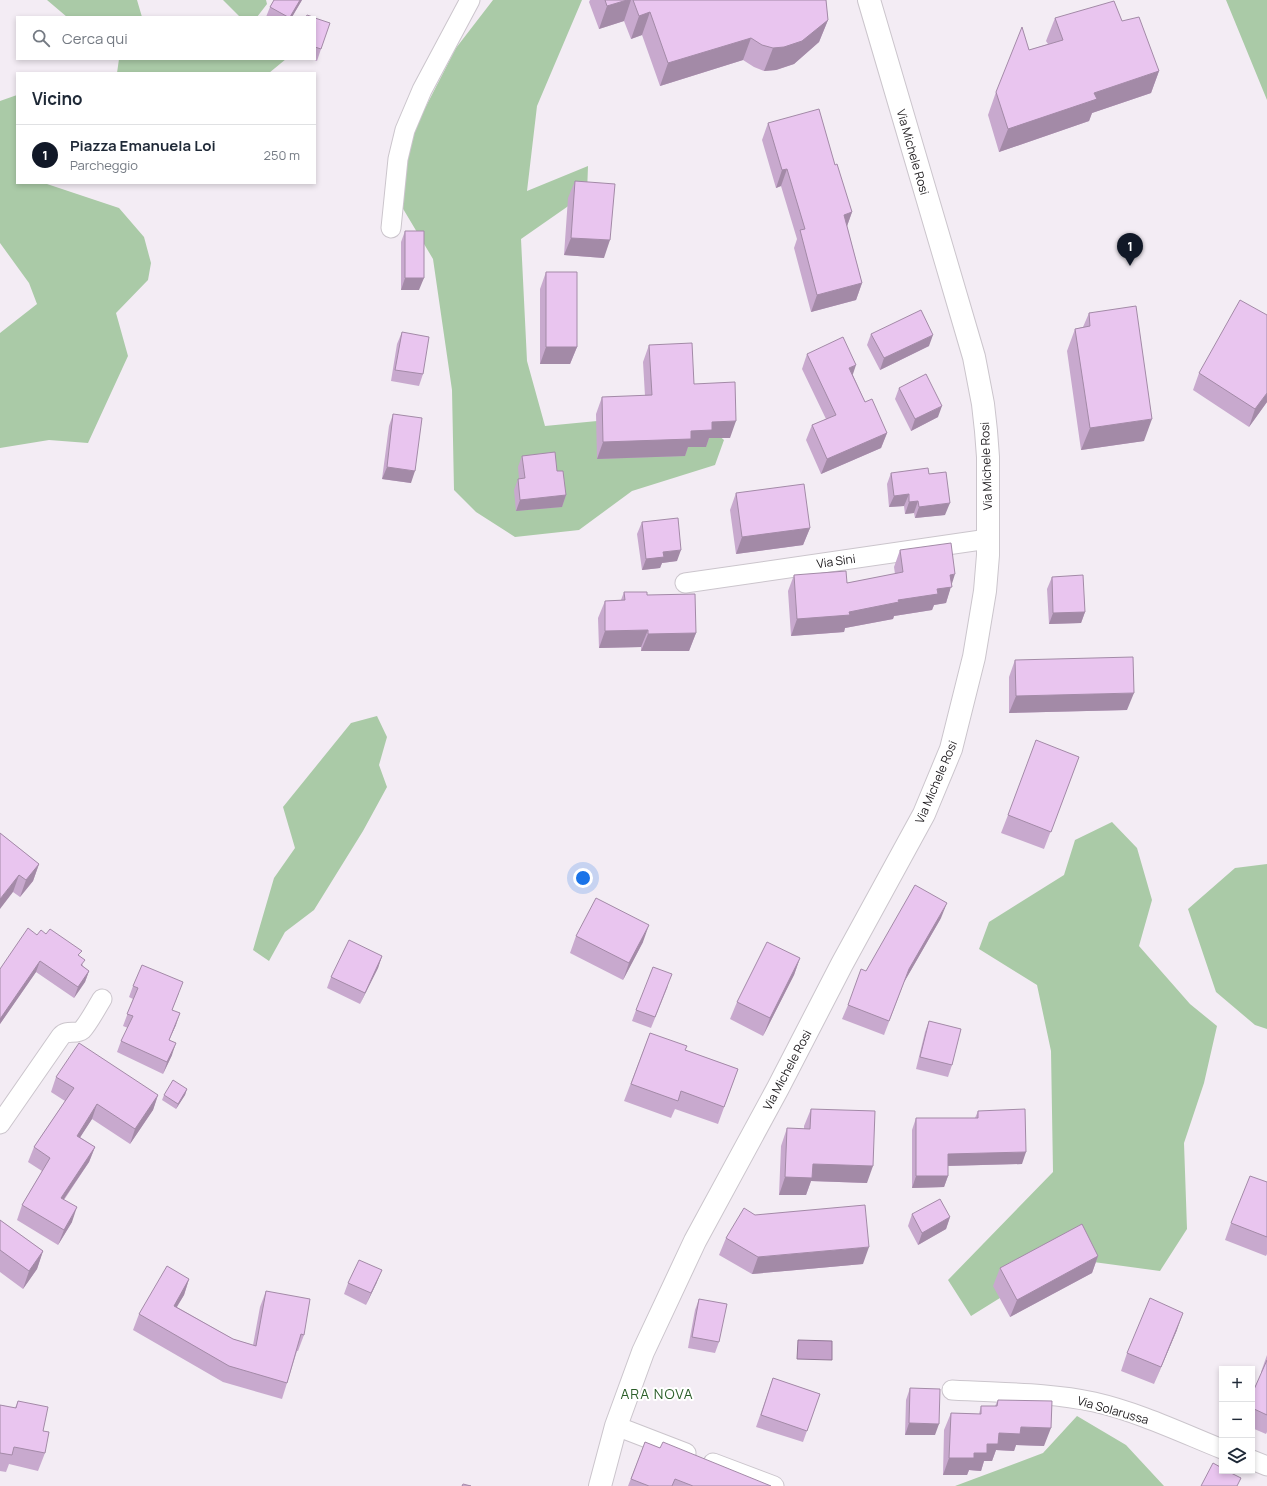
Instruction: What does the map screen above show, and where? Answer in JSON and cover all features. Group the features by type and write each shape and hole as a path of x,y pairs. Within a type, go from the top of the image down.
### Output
{"street":[{"path":"391,228 398,159 405,130 422,90 470,0"},
{"name":"Via Michele Rosi","path":"600,1486 616,1426 643,1352 695,1240 778,1088 842,964 924,814 956,735 974,657 985,591 988,539 988,457 984,411 974,357 868,0"},
{"name":"Via Sini","path":"685,583 988,539"},
{"path":"0,1124 61,1036 67,1032 78,1032 82,1029 102,999"},
{"name":"Via Solarussa","path":"952,1390 1057,1396 1095,1402 1136,1414 1219,1448"},
{"path":"616,1426 774,1486"},
{"path":"1255,1461 1267,1466"}],"green space":[{"path":"47,0 137,0 142,16 66,16"},
{"path":"223,0 266,0 267,4 258,16 239,16"},
{"path":"493,0 582,0 537,106 527,191 588,166 587,193 521,239 527,361 545,426 691,412 724,440 715,465 632,491 579,530 515,537 476,512 454,490 452,390 433,259 402,207 404,149 456,48"},
{"path":"1226,0 1267,0 1267,100"},
{"path":"119,60 285,60 270,72 117,72"},
{"path":"16,95 16,184 47,184 119,208 144,237 151,263 148,280 116,313 128,356 88,443 49,440 0,448 0,333 37,304 29,283 0,243 0,101"},
{"path":"377,716 387,737 379,765 387,787 363,831 314,910 285,932 269,961 253,950 274,878 295,848 283,807 351,723"},
{"path":"1112,822 1137,848 1152,900 1139,946 1190,1004 1217,1026 1204,1083 1184,1143 1187,1229 1160,1271 1064,1258 971,1316 948,1280 1053,1172 1051,1051 1037,985 979,949 989,922 1064,875 1075,840"},
{"path":"1267,864 1267,1029 1255,1025 1216,992 1188,909 1235,868"},
{"path":"1077,1416 1126,1445 1164,1486 955,1486 1043,1453"}],"shaded area":[{"path":"798,1340 832,1341 832,1360 797,1359"}],"building":[{"path":"274,0 300,0 291,16 286,16 270,7"},
{"path":"605,0 627,0 607,6"},
{"path":"633,0 826,0 828,20 802,41 784,47 773,48 762,45 751,38 668,63 650,12 639,16"},
{"path":"1114,1 1122,21 1139,17 1159,71 1094,93 1097,99 1008,129 996,92 1022,27 1029,50 1063,40 1055,18"},
{"path":"316,18 330,23 321,49 316,47"},
{"path":"819,109 835,165 837,164 852,212 844,215 862,283 817,295 800,230 805,229 787,169 782,170 768,123"},
{"path":"575,181 615,184 610,240 571,238"},
{"path":"405,231 424,231 424,278 405,278"},
{"path":"546,272 577,272 577,347 546,347"},
{"path":"1240,300 1267,315 1267,393 1255,409 1199,373"},
{"path":"1136,306 1152,419 1090,428 1075,329 1090,326 1089,313"},
{"path":"921,310 933,335 884,358 871,334"},
{"path":"402,332 429,337 423,374 395,370"},
{"path":"843,337 856,365 849,368 865,402 872,399 887,433 827,459 812,425 836,415 807,354"},
{"path":"692,343 694,384 735,382 736,421 712,422 712,430 691,431 691,439 603,442 602,397 652,395 649,345"},
{"path":"926,374 942,406 915,419 899,388"},
{"path":"393,414 422,418 415,471 387,467"},
{"path":"555,452 557,471 563,471 566,495 520,500 518,479 525,478 522,456"},
{"path":"928,468 929,474 946,472 950,503 919,507 918,501 909,502 909,494 894,496 891,473"},
{"path":"804,484 810,528 742,537 736,493"},
{"path":"678,518 681,550 663,552 664,557 646,559 642,522"},
{"path":"951,543 955,574 950,575 952,587 937,589 938,594 898,600 899,602 849,612 850,615 797,619 794,575 846,571 847,583 903,572 900,550"},
{"path":"1083,575 1085,612 1053,613 1052,577"},
{"path":"624,592 647,592 647,595 695,594 696,633 648,634 648,630 605,631 605,601 625,600"},
{"path":"1133,657 1134,693 1016,696 1015,660"},
{"path":"1036,740 1079,757 1051,832 1008,815"},
{"path":"0,833 39,864 26,880 19,875 0,899"},
{"path":"915,885 947,903 909,969 889,1021 848,1005 861,969 866,971"},
{"path":"596,898 649,925 629,963 576,936"},
{"path":"28,928 37,935 41,930 46,934 50,929 82,951 78,955 85,960 81,965 89,971 78,987 40,961 0,1019 0,969"},
{"path":"349,940 382,956 365,993 331,977"},
{"path":"767,942 800,958 770,1018 737,1002"},
{"path":"142,965 183,982 172,1010 180,1013 169,1040 176,1043 167,1062 121,1041 133,1016 127,1014 138,988 133,986"},
{"path":"653,967 672,974 655,1017 636,1010"},
{"path":"929,1021 961,1029 952,1065 920,1057"},
{"path":"650,1033 687,1046 685,1050 738,1069 724,1107 681,1091 678,1101 631,1084"},
{"path":"79,1043 158,1095 135,1129 97,1104 77,1136 95,1147 61,1198 77,1207 64,1230 22,1205 50,1158 34,1147 74,1088 56,1077"},
{"path":"173,1080 187,1089 178,1104 164,1095"},
{"path":"811,1109 875,1111 873,1166 813,1164 812,1178 785,1177 787,1128 810,1129"},
{"path":"1025,1109 1026,1152 948,1154 948,1176 916,1176 916,1118 978,1118 978,1111"},
{"path":"1250,1176 1267,1182 1267,1237 1231,1223"},
{"path":"940,1199 950,1217 922,1233 912,1214"},
{"path":"865,1205 869,1247 758,1257 726,1238 744,1208 755,1215"},
{"path":"0,1220 43,1251 29,1271 0,1250"},
{"path":"1082,1224 1098,1256 1017,1300 1000,1268"},
{"path":"359,1260 382,1270 371,1293 348,1283"},
{"path":"167,1266 189,1279 174,1306 233,1339 256,1346 266,1291 310,1299 304,1335 301,1334 287,1383 229,1366 139,1314"},
{"path":"1150,1298 1183,1313 1161,1367 1127,1353"},
{"path":"699,1299 727,1304 719,1342 692,1337"},
{"path":"1267,1360 1267,1415 1255,1409 1255,1387"},
{"path":"773,1378 820,1394 807,1431 761,1415"},
{"path":"910,1388 940,1389 939,1424 909,1423"},
{"path":"998,1400 1052,1401 1051,1428 1021,1427 1020,1434 999,1433 998,1444 987,1444 987,1453 974,1453 974,1458 949,1458 951,1413 981,1414 981,1406 997,1406"},
{"path":"18,1401 48,1407 43,1431 49,1432 45,1453 14,1447 12,1455 0,1453 0,1405 16,1408"},
{"path":"645,1442 660,1448 663,1442 771,1486 693,1486 675,1479 672,1486 649,1486 631,1479"},
{"path":"1213,1463 1219,1466 1219,1474 1233,1474 1241,1478 1237,1486 1201,1486"}],"place":[{"name":"Piazza Emanuela Loi","path":"1130,266"}],"district":[{"name":"ARA NOVA","path":"657,1393"}]}
